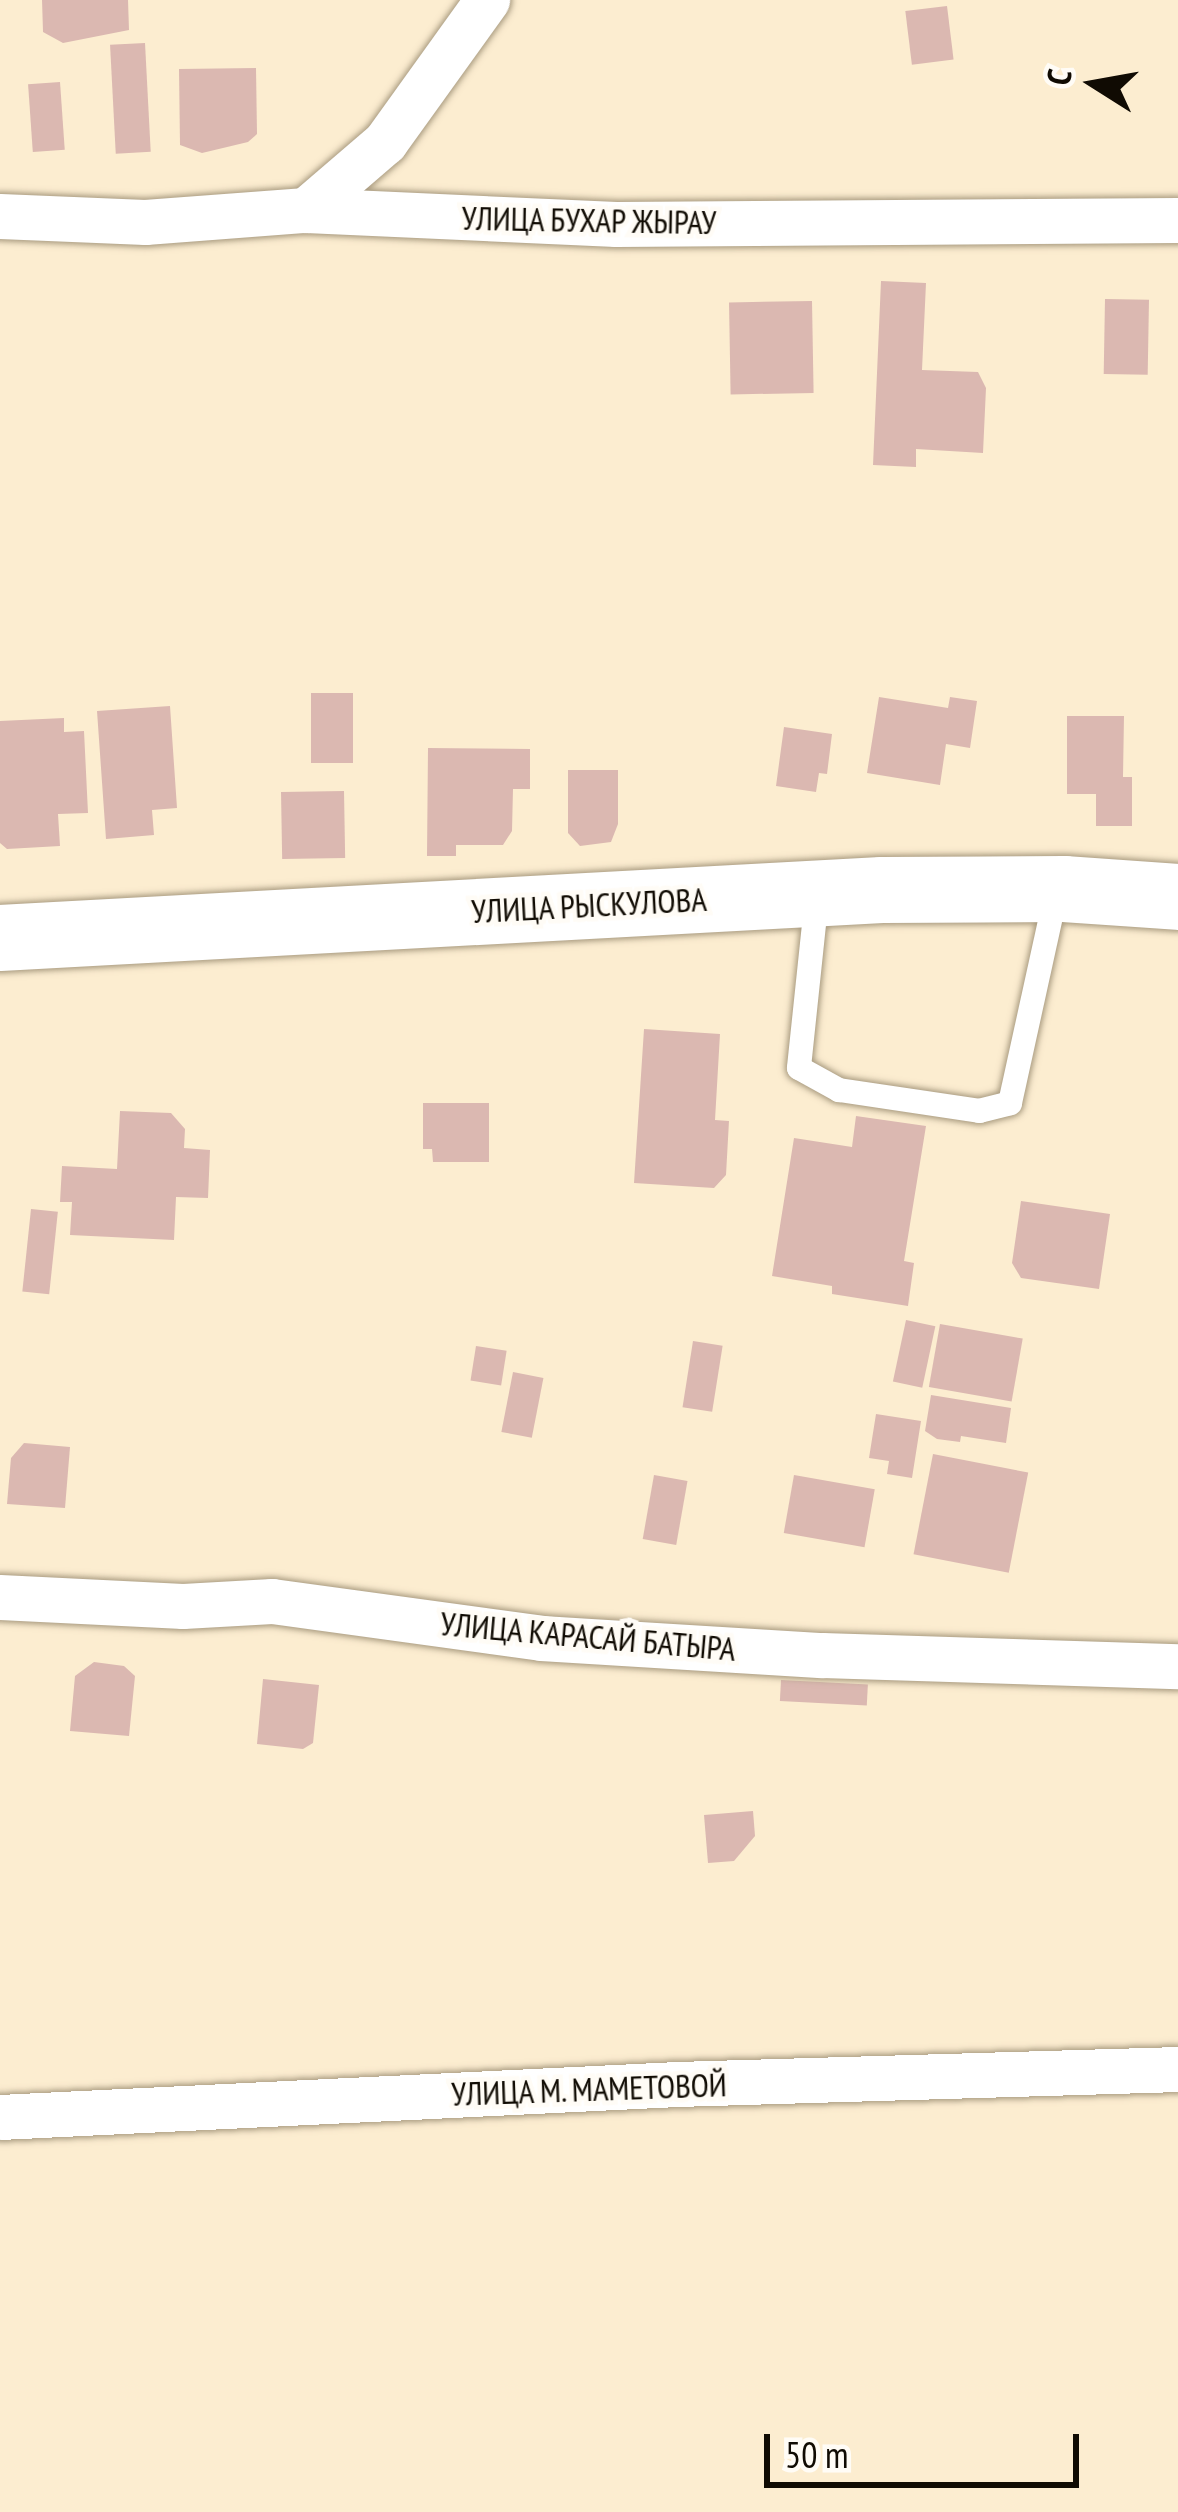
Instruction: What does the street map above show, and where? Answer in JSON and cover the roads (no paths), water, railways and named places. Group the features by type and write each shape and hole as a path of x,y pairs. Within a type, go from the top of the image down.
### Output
{"street":[{"path":"306,210 385,142 488,0"},
{"name":"УЛИЦА БУХАР ЖЫРАУ","path":"0,216 145,222 306,210 616,224 1178,220"},
{"name":"УЛИЦА РЫСКУЛОВА","path":"0,938 817,893 1057,889 1178,897"},
{"name":"УЛИЦА КАРАСАЙ БАТЫРА","path":"0,1597 183,1606 272,1601 541,1638 823,1655 1178,1666"},
{"name":"УЛИЦА М. МАМЕТОВОЙ","path":"0,2117 676,2084 1178,2069"}],"lane":[{"path":"817,893 799,1068 838,1090 979,1111 1010,1103 1057,889"}]}
